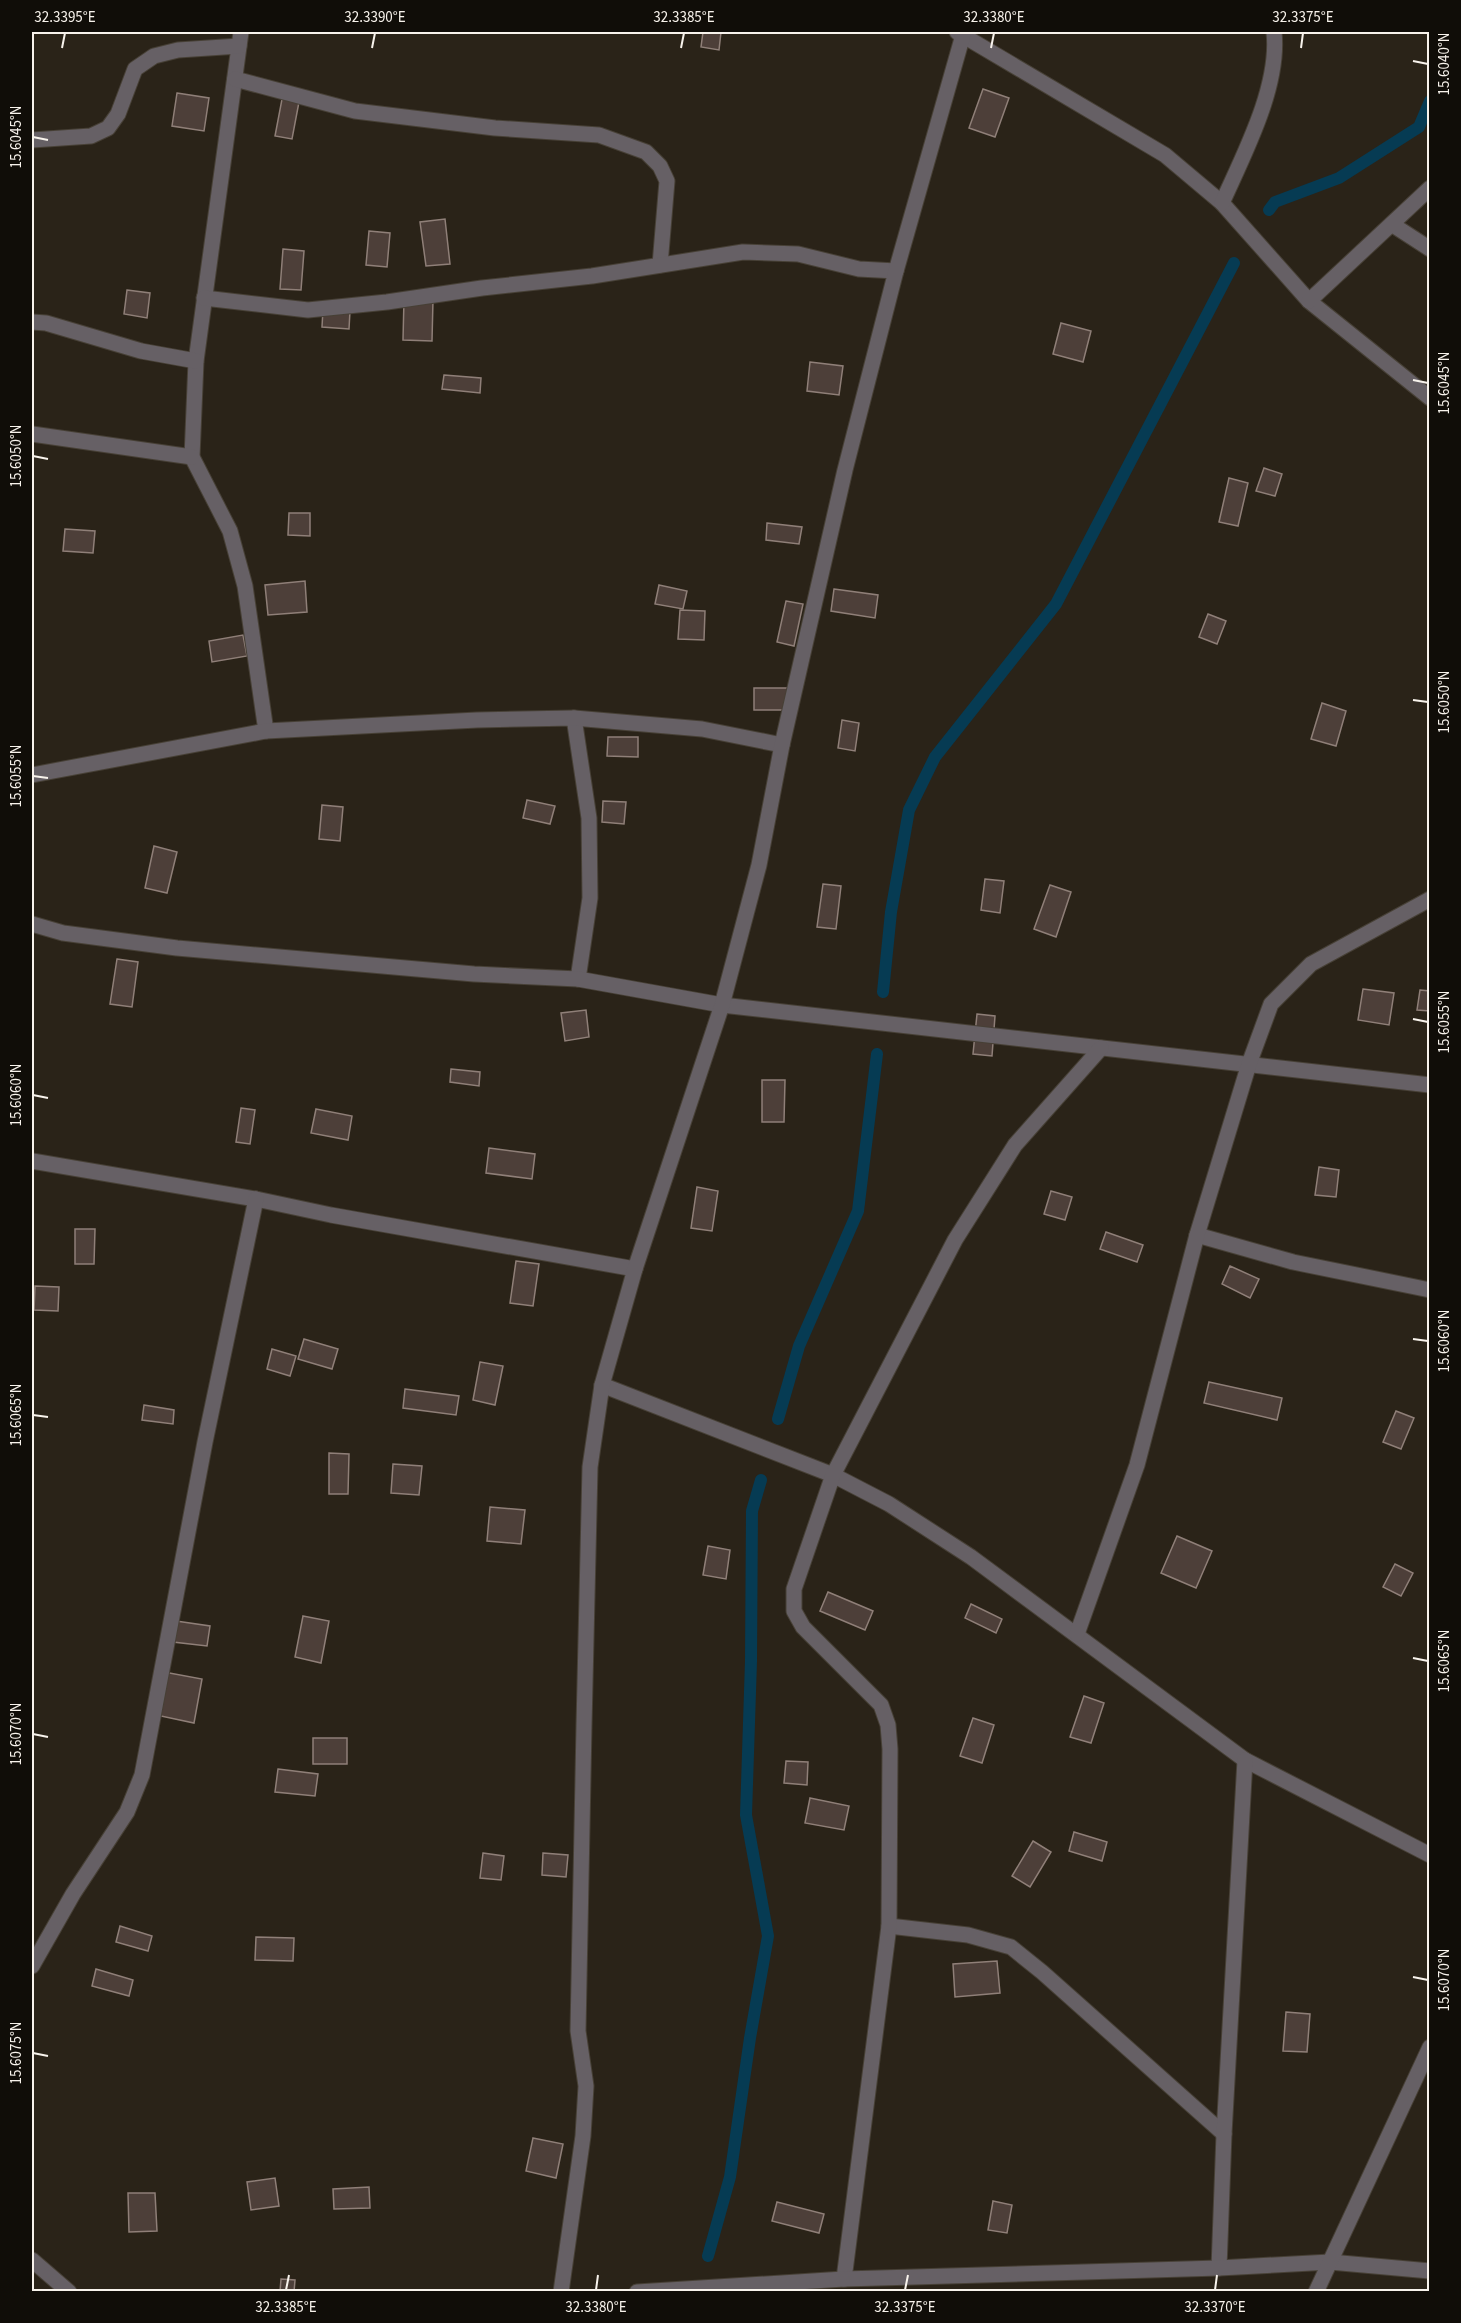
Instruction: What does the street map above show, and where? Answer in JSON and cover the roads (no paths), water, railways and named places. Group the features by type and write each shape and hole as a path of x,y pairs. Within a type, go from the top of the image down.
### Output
{"street":[{"path":"1222,203 1263,111 1276,46 1274,32"},
{"path":"561,2292 583,2136 586,2086 578,2031 584,1702 590,1467 602,1385 634,1269 722,1005 759,866 782,745 845,470 960,33 1165,155 1222,203 1309,301 1430,398"},
{"path":"32,140 91,136 108,128 118,114 135,69 154,56 240,39 196,361 192,457 230,531 245,586 266,731"},
{"path":"235,79 355,111 495,128 599,135 646,152 660,166 667,181 660,265"},
{"path":"1309,301 1430,188"},
{"path":"1393,225 1430,249"},
{"path":"204,298 308,310 592,276 743,252 798,254 859,269 897,271"},
{"path":"32,322 46,323 141,351 196,361"},
{"path":"32,434 192,457"},
{"path":"32,775 266,731 477,720 574,718 702,729 782,745"},
{"path":"574,718 589,818 590,864 590,898 578,979"},
{"path":"1077,1634 1137,1465 1197,1235 1249,1064 1271,1004 1311,964 1430,898"},
{"path":"32,924 63,933 177,948 474,974 578,979 722,1005 1430,1085"},
{"path":"844,2279 889,1926 890,1749 888,1725 881,1705 803,1627 794,1611 794,1589 833,1475 955,1240 1015,1145 1101,1048"},
{"path":"32,1161 256,1199 331,1215 634,1269"},
{"path":"32,1966 73,1894 127,1812 142,1775 205,1442 256,1199"},
{"path":"1197,1235 1293,1262 1430,1290"},
{"path":"602,1385 833,1475 889,1504 971,1557 1245,1760 1430,1855"},
{"path":"1219,2268 1224,2134 1245,1760"},
{"path":"889,1926 968,1935 1011,1947 1224,2134"},
{"path":"1316,2292 1430,2047"},
{"path":"32,2260 69,2292"},
{"path":"637,2292 844,2279 1219,2268 1330,2262 1430,2271"}],"waterway":[{"path":"1269,210 1275,202 1339,178 1419,127 1430,101"},
{"path":"883,992 891,912 909,810 935,757 1056,604 1234,263"},
{"path":"778,1419 799,1346 858,1211 877,1054"},
{"path":"708,2256 730,2177 750,2038 768,1936 746,1815 751,1661 752,1511 761,1480"}]}
